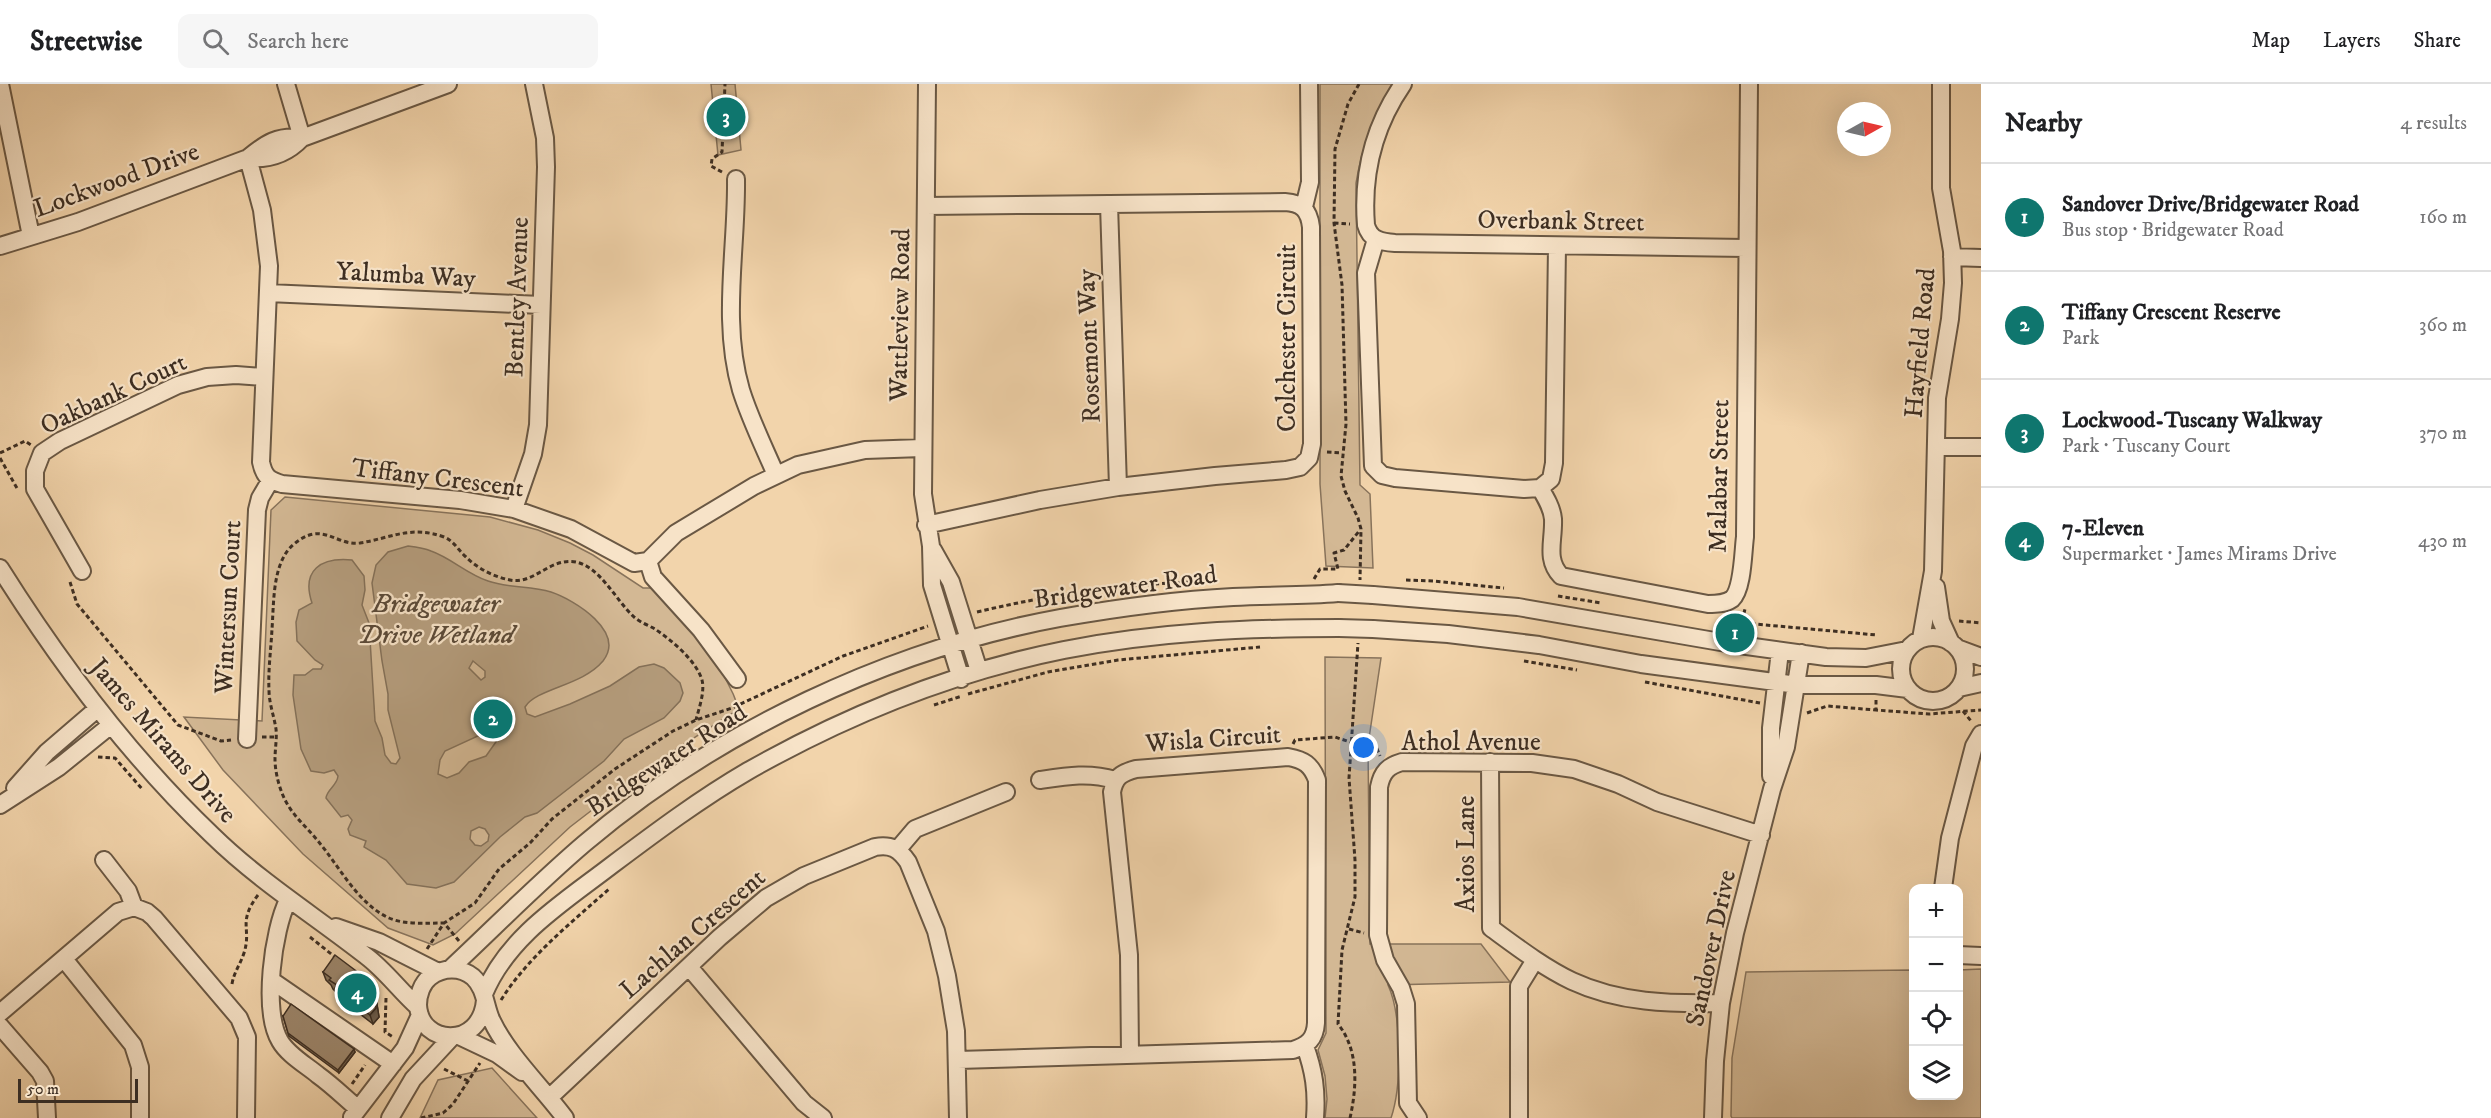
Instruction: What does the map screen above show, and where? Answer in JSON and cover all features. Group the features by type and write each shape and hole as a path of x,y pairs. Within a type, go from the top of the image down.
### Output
{"street":[{"path":"0,84 31,236"},
{"path":"286,84 302,138"},
{"name":"Lockwood Drive","path":"0,246 78,222 248,158 264,160 292,149 302,138 447,84"},
{"name":"Bentley Avenue","path":"514,509 533,454 538,425 545,138 534,84"},
{"name":"Wattleview Road","path":"927,84 923,494 931,546 932,585 961,679"},
{"path":"1304,207 1310,182 1309,84"},
{"path":"1403,84 1382,119 1369,162 1366,186 1366,225 1368,231 1376,239 1366,273 1373,466 1382,475 1524,489 1540,488 1551,479 1554,463 1557,246"},
{"name":"Malabar Street","path":"1540,488 1548,501 1553,519 1551,554 1553,567 1561,576 1708,604 1721,604 1732,599 1739,585 1745,537 1749,84"},
{"name":"Hayfield Road","path":"1941,84 1941,188 1952,257 1950,320 1937,398 1934,571 1941,621 1954,645"},
{"path":"248,158 267,238 268,293 261,462 263,473 270,481"},
{"path":"736,179 737,220 730,310 734,351 741,388 776,475"},
{"name":"Colchester Circuit","path":"926,206 1285,202 1304,207 1310,216 1311,227 1312,444 1309,458 1300,467 1286,470 1118,487 1040,500 926,525"},
{"name":"Rosemont Way","path":"1109,204 1118,487"},
{"name":"Overbank Street","path":"1376,239 1395,243 1746,248"},
{"path":"1952,257 1981,258"},
{"name":"Yalumba Way","path":"268,293 541,305"},
{"name":"Oakbank Court","path":"75,576 35,489 35,471 42,453 60,441 178,385 207,377 236,375 264,378"},
{"path":"1936,447 1981,447"},
{"path":"737,679 701,630 653,577 648,561 676,533 776,475 798,465 834,455 865,450 922,448"},
{"name":"Tiffany Crescent","path":"270,481 460,500 514,509 571,529 634,563 648,561"},
{"name":"Wintersun Court","path":"247,739 257,510 270,481"},
{"name":"Wattleview Road","path":"931,546 951,582 980,671"},
{"name":"James Mirams Drive","path":"0,568 43,636 97,709 153,774 285,907 313,928 368,957 419,1011"},
{"name":"Hayfield Road","path":"1921,639 1934,571"},
{"name":"Bridgewater Road","path":"444,971 586,842 657,789 733,741 814,697 894,664 970,639 1058,618 1147,604 1233,597 1338,593 1518,607 1780,651 1847,658 1866,658 1907,650"},
{"name":"Bridgewater Road","path":"489,1001 492,973 514,943 670,821 746,772 824,731 906,697 980,671 1064,650 1140,638 1240,630 1373,629 1448,634 1539,645 1661,667 1777,683 1876,685 1908,689"},
{"path":"1954,645 1965,668 1959,688 1952,695 1934,701 1924,700 1908,689 1901,672 1901,663 1907,650 1921,639 1942,638 1981,657"},
{"name":"Sandover Drive","path":"1772,789 1771,728 1780,651"},
{"name":"Sandover Drive","path":"1713,1118 1715,1061 1721,1003 1735,933 1772,789 1786,747 1801,653"},
{"path":"1959,688 1981,683"},
{"path":"0,804 47,752 97,709"},
{"path":"0,804 59,767 111,725"},
{"path":"1944,884 1950,838 1974,746 1981,734"},
{"name":"Wisla Circuit","path":"1115,780 1124,772 1136,769 1288,757 1301,759 1312,767 1317,780 1316,1023 1315,1035 1305,1046"},
{"name":"Athol Avenue","path":"1411,1116 1407,1093 1406,1004 1401,988 1385,960 1378,935 1379,787 1385,770 1402,762 1532,763 1574,769 1618,784 1657,802 1761,835"},
{"name":"Axios Lane","path":"1490,762 1491,928 1535,960"},
{"path":"1040,780 1078,774 1100,775 1115,780 1112,792 1129,955 1130,1054"},
{"path":"958,1118 958,1060 953,1005 942,952 912,871 898,849 915,830 1006,792"},
{"name":"Lachlan Crescent","path":"550,1097 746,914 782,886 875,847 887,846 898,849"},
{"path":"104,860 126,888 134,907"},
{"path":"0,1012 118,912 134,907 147,912 239,1018 247,1037 246,1118"},
{"path":"285,907 276,932 271,980 275,1027 280,1041 291,1054 354,1113 414,1033 422,986 429,978 444,971 471,976 479,984 489,1001 492,1021 533,1079 565,1118"},
{"name":"James Mirams Drive","path":"313,928 380,942 444,971"},
{"path":"1963,955 1981,956"},
{"path":"64,959 133,1045 140,1067 140,1118"},
{"path":"1519,1118 1519,986 1535,960 1572,981 1628,998 1671,1004 1721,1003"},
{"path":"689,967 804,1103 823,1118"},
{"path":"271,980 393,1064"},
{"path":"390,1118 413,1079 455,1036 470,1031 478,1023 489,1001"},
{"path":"419,1011 433,1031 455,1036 488,1050 533,1079"},
{"path":"0,1026 45,1081 47,1118"},
{"path":"958,1060 1293,1050 1305,1046 1313,1067 1316,1087 1315,1118"}],"path":[{"path":"725,84 722,152 712,159 711,166 736,179"},
{"path":"0,453 25,441 42,453"},
{"path":"0,458 23,499"},
{"path":"1314,579 1320,569 1338,569 1334,553 1344,550 1360,530"},
{"path":"400,532 444,537 454,543 480,568 513,581 535,574 561,561 579,563 589,568 602,580 635,619 654,629 673,644 696,669 702,681 702,697 696,720 673,731 632,758 552,819 531,843 499,869 474,903 444,923 416,923 390,918 363,898 316,838 292,813 282,794 276,772 276,730 268,691 276,580 291,546 304,537 322,533 347,542 358,543 400,532"},
{"path":"75,576 77,604 178,725 220,741 247,739"},
{"path":"930,706 1032,676 1119,660 1265,647"},
{"path":"1288,757 1295,740 1335,737 1350,742 1375,744 1385,770"},
{"path":"489,1001 502,998 529,964 612,887"},
{"path":"259,894 285,907"},
{"path":"313,928 341,962"},
{"path":"382,1037 385,1032"},
{"path":"420,1118 443,1113 453,1104 488,1050"},
{"path":"351,1086 370,1058"},
{"path":"443,1113 445,1118"}],"shaded area":[{"path":"711,84 735,84 741,150 718,155"},
{"path":"1320,84 1393,84 1369,132 1356,183 1360,485 1370,494 1373,568 1326,566 1320,484"},
{"path":"285,497 490,517 538,530 570,543 593,555 643,588 652,588 690,629 713,659 732,691 739,709 644,770 570,827 455,934 433,945 388,928 303,854 223,770 184,717 262,721 271,510"},
{"path":"1325,657 1381,658 1368,745 1370,944 1481,944 1510,982 1388,985 1396,1014 1399,1051 1397,1088 1391,1118 1325,1118 1327,1099 1325,1076 1318,1050 1326,1033"},
{"path":"1981,969 1981,1118 1732,1118 1732,1058 1746,972 1909,970 1909,1100 1963,1100 1963,970"},
{"path":"492,1068 537,1118 420,1118 438,1080"}],"water":[{"name":"Bridgewater Drive Wetland","path":"408,546 428,550 488,581 543,590 561,596 595,619 608,639 608,650 603,661 584,676 539,695 525,707 527,714 535,717 570,704 610,686 639,667 654,664 664,668 680,683 683,693 680,701 664,718 624,739 604,761 537,813 525,817 500,837 454,882 436,888 407,884 386,860 364,847 366,841 350,835 348,829 352,820 348,815 341,817 326,798 338,776 334,770 324,773 311,771 301,749 293,695 294,675 305,675 313,669 321,669 323,665 297,641 296,622 299,610 312,603 309,582 312,574 316,568 331,561 352,560 364,576 365,590 362,605 369,623 375,721 382,738 385,755 391,763 396,764 400,758 388,710 388,694 372,583 376,565 388,552","holes":["473,661 485,671 485,677 481,680 469,668","495,728 498,739 486,756 469,762 459,773 447,778 438,774 440,760 445,751","479,827 485,829 489,835 488,841 481,846 475,845 470,839 471,831"]}],"building":[{"path":"335,955 372,983 376,1008 370,1015 335,988 337,985 323,972"},
{"path":"291,1004 354,1049 338,1070 288,1033 283,1016"}],"place":[{"name":"Lockwood-Tuscany Walkway","path":"726,117"},
{"name":"Sandover Drive/Bridgewater Road","path":"1735,633"},
{"name":"Tiffany Crescent Reserve","path":"493,719"},
{"name":"7-Eleven","path":"357,993"}]}
